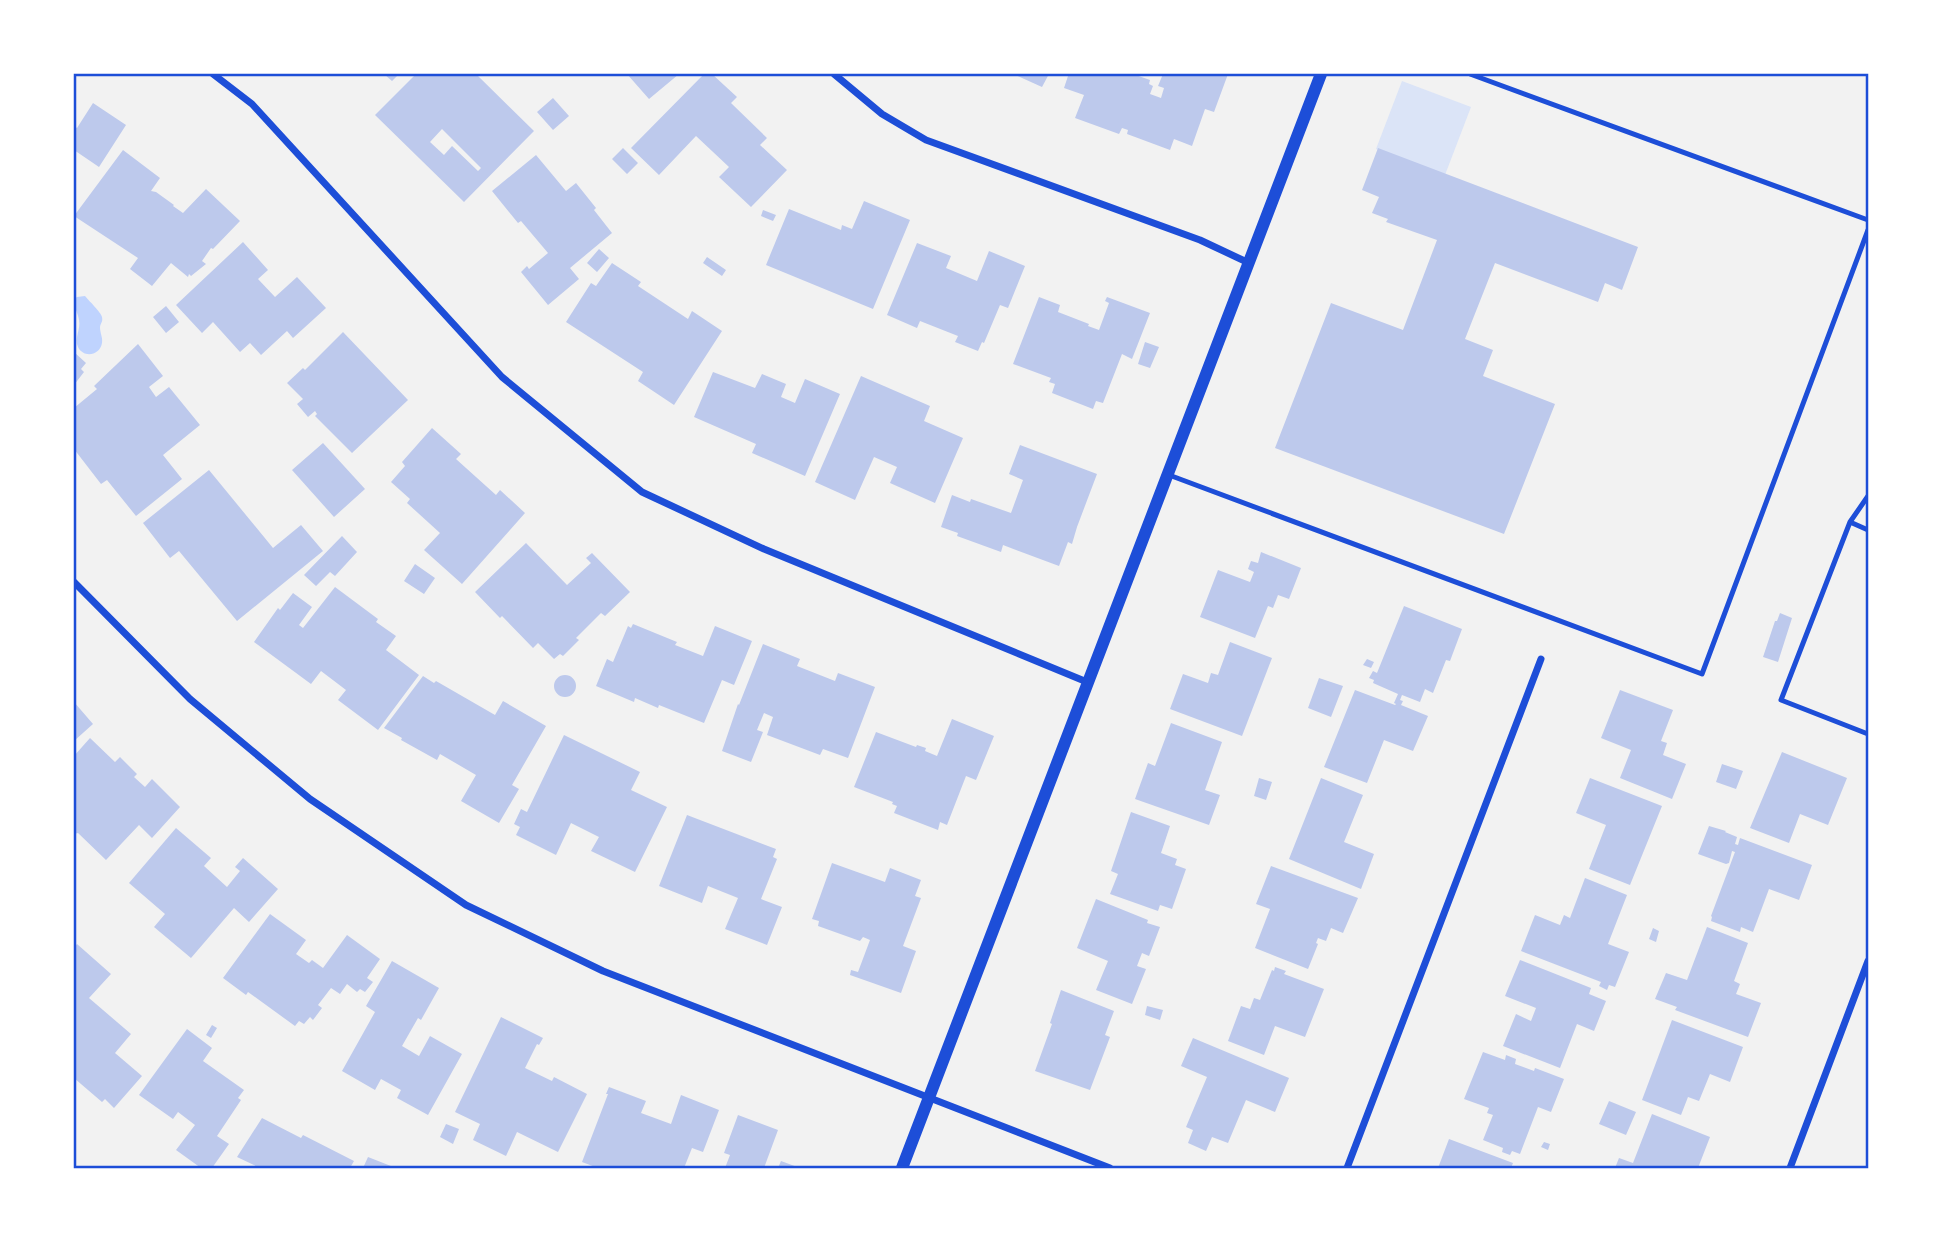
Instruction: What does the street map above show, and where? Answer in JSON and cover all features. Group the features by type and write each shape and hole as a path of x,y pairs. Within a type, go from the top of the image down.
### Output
{"street":[{"path":"213,74 252,104 502,377 642,492 764,549 1087,682"},
{"path":"834,74 882,114 926,140 1200,240 1249,263"},
{"path":"902,1168 1321,74"},
{"path":"74,582 190,699 310,799 466,905 603,971 1110,1168"},
{"path":"1347,1168 1541,659"},
{"path":"1790,1168 1868,961"}],"lane":[{"path":"1469,74 1868,220"},
{"path":"1169,475 1702,674 1868,230"},
{"path":"1868,496 1850,522 1781,700 1868,734"},
{"path":"1850,522 1868,530"}],"shaded area":[{"path":"1402,81 1471,107 1445,175 1376,149"}],"water":[{"path":"85,296 102,319 101,347 91,354 80,351 77,344 79,323 74,299"}],"building":[{"path":"384,74 399,74 392,81"},
{"path":"416,74 476,74 534,131 464,202 375,115","holes":["442,129 481,168 478,171 452,146 444,155 430,142"]},
{"path":"627,74 679,74 649,99"},
{"path":"704,74 712,74 737,97 731,103 767,138 760,145 787,170 751,207 719,177 729,167 696,136 659,175 631,148"},
{"path":"1013,74 1049,74 1042,87"},
{"path":"1062,74 1133,74 1150,80 1149,84 1153,86 1150,94 1161,98 1164,88 1158,86 1163,74 1228,74 1214,112 1205,109 1192,146 1174,139 1170,150 1127,134 1128,130 1122,128 1119,134 1075,118 1084,95 1064,88 1068,76"},
{"path":"553,98 569,116 553,130 537,112"},
{"path":"93,103 126,125 99,167 74,150 74,126 77,128"},
{"path":"623,148 638,163 627,174 612,159"},
{"path":"1378,148 1638,247 1622,290 1605,283 1598,302 1495,263 1465,339 1493,350 1483,376 1555,404 1504,534 1275,448 1331,303 1403,330 1437,240 1386,222 1388,219 1372,213 1379,197 1362,190"},
{"path":"123,150 160,178 151,191 183,213 206,189 240,221 211,248 202,261 206,264 191,276 189,274 188,277 171,263 152,286 130,269 138,258 74,216"},
{"path":"536,155 566,191 576,183 612,233 570,268 579,279 548,305 521,272 527,266 529,269 548,253 521,221 518,223 492,191"},
{"path":"864,201 910,220 873,309 766,265 789,209 841,230 842,225 852,229"},
{"path":"763,210 776,215 773,221 761,216"},
{"path":"243,242 268,270 258,279 275,297 297,277 326,308 293,338 287,331 261,355 250,343 240,352 213,322 202,333 176,305"},
{"path":"917,243 951,256 946,268 977,281 989,251 1025,266 1008,308 1000,305 978,351 955,342 958,336 920,321 917,328 887,315"},
{"path":"599,249 609,258 597,272 587,263"},
{"path":"707,257 726,270 722,276 703,263"},
{"path":"612,263 641,282 638,286 688,319 692,311 722,331 674,405 638,381 643,372 566,322 591,283 596,286"},
{"path":"1039,297 1060,305 1058,312 1099,330 1109,303 1105,301 1107,297 1150,313 1132,359 1122,354 1103,403 1096,401 1093,409 1052,393 1055,384 1049,382 1051,378 1013,364"},
{"path":"166,306 179,322 166,333 153,317"},
{"path":"343,332 408,400 352,453 315,416 315,411 308,417 297,404 303,399 287,383 303,368 305,370"},
{"path":"1145,342 1159,347 1150,368 1138,364"},
{"path":"138,344 163,376 149,387 156,397 169,387 200,425 163,455 182,479 136,516 107,480 101,484 74,449 74,408 97,389 94,386"},
{"path":"74,352 86,363 81,369 84,372 74,385"},
{"path":"713,372 755,388 762,374 786,384 781,397 795,403 805,379 840,394 805,476 752,453 756,444 694,417"},
{"path":"861,376 930,406 924,421 963,438 935,503 890,483 897,467 874,457 855,500 815,482"},
{"path":"432,428 461,454 456,459 496,495 500,490 525,513 462,584 424,550 440,533 407,503 410,499 391,482 405,466 402,462"},
{"path":"323,443 365,489 334,517 292,470"},
{"path":"1020,445 1097,474 1072,544 1068,542 1059,566 1003,545 1001,552 957,536 958,533 941,527 952,495 1011,513 1023,480 1009,474"},
{"path":"209,470 273,548 301,525 323,551 237,621 179,551 170,558 143,523"},
{"path":"342,536 357,552 335,576 330,572 316,586 304,575"},
{"path":"526,543 567,585 591,563 586,558 592,553 630,592 605,616 601,613 576,638 579,640 563,656 560,654 554,659 538,643 533,648 475,592"},
{"path":"1261,552 1301,568 1289,599 1278,595 1273,608 1268,606 1255,638 1200,617 1218,570 1250,582 1254,572 1248,569 1251,561 1258,563"},
{"path":"415,564 435,578 424,594 404,581"},
{"path":"335,587 396,636 386,650 419,675 378,730 338,700 346,690 321,671 311,684 254,642 278,608 280,610 293,593 312,607 299,625 303,628"},
{"path":"1404,606 1462,629 1450,661 1446,660 1433,693 1425,689 1420,702 1402,695 1401,705 1428,716 1413,751 1384,740 1367,783 1324,767 1355,690 1396,704 1394,703 1398,694 1373,683 1374,680 1369,678 1373,671 1377,673"},
{"path":"1780,613 1792,618 1778,662 1763,657"},
{"path":"633,624 703,656 715,626 752,641 734,685 722,680 704,723 659,705 658,708 635,698 634,702 596,686 607,659 613,662 628,626 631,628"},
{"path":"1230,642 1272,658 1242,736 1170,709 1183,674 1208,683 1211,673 1218,675"},
{"path":"763,644 800,659 797,666 835,681 838,673 875,687 848,758 823,749 820,755 767,735 773,717 764,713 757,730 763,732 751,762 722,751"},
{"path":"1367,659 1374,662 1371,668 1363,665"},
{"path":"565,675 573,678 576,686 573,694 565,697 557,694 554,686 557,678"},
{"path":"423,676 495,715 503,701 546,726 512,785 519,789 499,823 461,801 476,775 440,754 437,760 384,728"},
{"path":"1319,678 1343,686 1331,717 1308,708"},
{"path":"1620,690 1673,710 1661,741 1667,743 1663,755 1686,764 1672,799 1620,778 1631,750 1601,738"},
{"path":"74,702 93,724 74,741"},
{"path":"952,719 994,736 976,780 966,776 947,825 940,822 938,830 894,813 897,806 892,804 893,802 854,787 876,732 926,748 925,751 937,756"},
{"path":"1171,723 1222,742 1205,790 1220,795 1209,825 1135,799 1148,763 1155,766"},
{"path":"564,735 640,772 631,790 667,807 635,872 591,851 599,837 571,823 556,855 516,835 520,827 514,824 521,809 527,812"},
{"path":"90,738 115,762 120,757 137,774 134,777 145,787 152,779 180,807 152,838 139,825 106,860 78,833 74,834 74,756"},
{"path":"1782,752 1847,778 1828,825 1800,814 1789,843 1750,828"},
{"path":"1722,764 1743,771 1736,789 1716,782"},
{"path":"1259,778 1272,782 1266,800 1254,796"},
{"path":"1321,778 1363,795 1344,842 1374,854 1361,889 1289,859"},
{"path":"1590,778 1662,806 1630,885 1589,869 1606,825 1576,813"},
{"path":"1131,812 1170,826 1161,853 1177,859 1175,865 1186,869 1172,909 1160,905 1158,911 1110,894 1118,874 1111,871"},
{"path":"687,815 776,849 773,857 777,859 761,899 782,907 767,945 725,929 738,898 708,886 702,903 659,886"},
{"path":"1709,826 1737,837 1735,844 1738,845 1740,838 1812,865 1799,900 1769,889 1753,932 1741,927 1740,932 1711,921 1735,852 1732,851 1729,863 1726,864 1698,854"},
{"path":"176,828 211,858 204,866 227,887 240,871 235,867 243,858 278,889 249,922 234,908 191,958 154,927 165,914 129,883"},
{"path":"832,863 885,882 890,868 921,880 915,896 921,898 903,946 916,951 901,993 850,975 851,970 858,972 870,940 863,937 860,941 818,926 819,921 812,919"},
{"path":"1271,866 1358,898 1343,933 1331,928 1326,941 1318,938 1308,969 1255,948 1270,909 1256,904"},
{"path":"1585,878 1627,895 1608,944 1629,952 1615,987 1609,985 1607,990 1599,986 1601,982 1521,951 1535,915 1560,925 1564,915 1570,918"},
{"path":"1096,899 1160,927 1149,956 1142,953 1137,966 1146,969 1132,1004 1096,990 1108,961 1077,948"},
{"path":"270,914 306,940 296,954 323,968 347,935 380,959 367,978 373,982 365,992 360,989 357,992 347,984 340,994 331,988 318,1005 322,1008 313,1020 310,1017 304,1024 299,1021 295,1026 248,992 246,995 223,978"},
{"path":"1707,927 1748,943 1734,981 1740,984 1736,994 1761,1003 1748,1037 1675,1010 1677,1007 1655,999 1666,973 1687,980"},
{"path":"1653,928 1659,931 1656,942 1649,939"},
{"path":"77,944 111,974 89,998 131,1034 115,1053 142,1076 114,1108 105,1099 102,1102 74,1078 74,948"},
{"path":"1520,960 1591,988 1589,994 1606,1001 1594,1031 1577,1024 1560,1068 1503,1046 1516,1014 1531,1021 1536,1008 1505,996"},
{"path":"392,961 439,988 402,1046 419,1056 430,1036 462,1054 428,1115 397,1098 401,1090 381,1079 375,1090 342,1071 375,1012 366,1006"},
{"path":"1275,967 1286,971 1284,974 1324,989 1305,1037 1275,1026 1264,1055 1228,1041 1241,1006 1250,1009 1254,998 1260,1000"},
{"path":"1061,990 1114,1011 1105,1035 1110,1037 1090,1090 1035,1071"},
{"path":"1147,1006 1163,1010 1160,1020 1145,1015"},
{"path":"501,1017 543,1038 525,1068 552,1081 554,1077 587,1094 558,1152 517,1132 506,1156 473,1140 480,1124 455,1112"},
{"path":"1672,1020 1743,1047 1730,1082 1710,1074 1699,1101 1688,1097 1681,1115 1642,1100"},
{"path":"212,1025 217,1028 211,1038 206,1035"},
{"path":"187,1029 212,1048 203,1061 244,1090 238,1098 241,1100 217,1136 229,1144 212,1168 201,1168 176,1150 195,1125 178,1112 173,1119 139,1095"},
{"path":"1193,1038 1289,1078 1275,1112 1246,1100 1228,1143 1212,1137 1206,1151 1188,1143 1193,1130 1186,1127 1207,1077 1181,1066"},
{"path":"1483,1052 1505,1060 1506,1055 1516,1059 1515,1064 1564,1079 1551,1112 1538,1107 1520,1154 1502,1152 1503,1148 1483,1140 1493,1115 1487,1113 1489,1108 1464,1099"},
{"path":"609,1087 646,1101 641,1113 671,1124 681,1095 719,1110 703,1152 692,1148 684,1168 598,1168 582,1162"},
{"path":"1609,1101 1636,1112 1626,1135 1599,1124"},
{"path":"1652,1114 1710,1137 1698,1168 1615,1168 1619,1158 1633,1163"},
{"path":"738,1115 778,1130 764,1168 725,1168 730,1155 724,1153"},
{"path":"262,1118 354,1161 350,1168 260,1168 237,1157"},
{"path":"446,1124 459,1129 453,1144 440,1137"},
{"path":"1449,1139 1513,1163 1511,1168 1438,1168"},
{"path":"1544,1142 1550,1144 1548,1150 1541,1147"},
{"path":"368,1157 396,1168 363,1168"},
{"path":"781,1161 800,1168 778,1168"}]}
